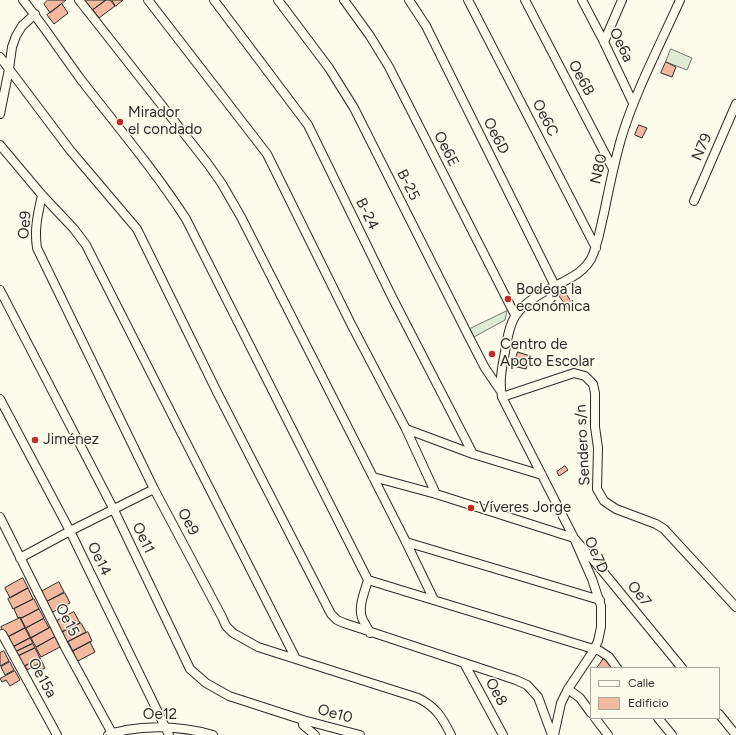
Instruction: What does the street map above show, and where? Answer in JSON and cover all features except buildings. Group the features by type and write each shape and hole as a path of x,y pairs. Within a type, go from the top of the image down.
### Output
{"street":[{"path":"23,0 35,14 81,79 170,195 186,219 368,580 363,597 361,613 362,619 370,633"},
{"path":"79,0 203,157 222,184 241,217 434,600"},
{"path":"148,0 268,154 351,324 406,429 436,494"},
{"name":"B-24","path":"214,0 308,125 392,298 473,454"},
{"name":"B-25","path":"278,0 329,68 351,103 485,368 502,394"},
{"name":"Oe6E","path":"344,0 370,36 389,67 515,316"},
{"name":"Oe6D","path":"410,0 426,26 556,286"},
{"name":"Oe6C","path":"468,0 596,248"},
{"name":"Oe6B","path":"525,0 613,169"},
{"name":"Oe6a","path":"582,0 604,42 633,104"},
{"path":"604,42 622,0"},
{"name":"N80","path":"515,316 529,302 576,275 585,268 596,248 621,138 633,104 680,0"},
{"path":"0,114 12,47 22,26 35,14"},
{"path":"0,58 70,150 137,229 217,392 331,614 337,620 370,633 516,680 527,685 538,697 553,735"},
{"name":"N79","path":"694,201 736,104"},
{"path":"0,145 42,195 74,229 86,245 295,657"},
{"name":"Oe9","path":"42,195 36,220 37,248 154,489 219,610 226,626 233,633 258,646 418,698 435,709 442,717 451,735"},
{"name":"Oe11","path":"0,290 114,510 190,670 206,683 230,696 303,720"},
{"path":"502,394 500,382 507,339 515,316"},
{"name":"Sendero s/n","path":"502,394 574,373 585,376 592,384 595,393 595,427 598,448 598,489 604,501 616,509 656,524 664,529 736,607"},
{"name":"Oe7D","path":"502,394 574,538 600,600 600,627 598,641 561,703 553,735"},
{"name":"Oe14","path":"0,398 70,531 168,735"},
{"path":"406,429 473,454 542,475"},
{"path":"373,477 436,494 574,538"},
{"path":"20,558 154,489"},
{"name":"Oe15","path":"0,517 65,647 111,734"},
{"name":"Oe7","path":"574,538 681,667"},
{"path":"406,542 600,600"},
{"path":"368,580 594,650 604,654 617,667"},
{"name":"Oe15a","path":"2,634 57,735"},
{"name":"Oe8","path":"464,663 503,735"},
{"path":"568,689 580,698 590,712"},
{"path":"720,715 736,735"},
{"path":"596,719 608,735"},
{"path":"659,719 672,735"},
{"path":"303,720 302,724 315,735"},
{"name":"Oe10","path":"303,720 360,735"},
{"name":"Oe12","path":"111,734 141,728 164,727 194,730 213,735"}],"green space":[{"path":"671,49 692,58 687,70 666,62"},
{"path":"507,311 505,320 474,337 470,329"}],"place":[{"name":"Mirador el condado","path":"120,122"},
{"name":"Bodega la económica","path":"508,299"},
{"name":"Centro de Apoto Escolar","path":"492,354"},
{"name":"Jiménez","path":"35,440"},
{"name":"Víveres Jorge","path":"471,508"}]}
